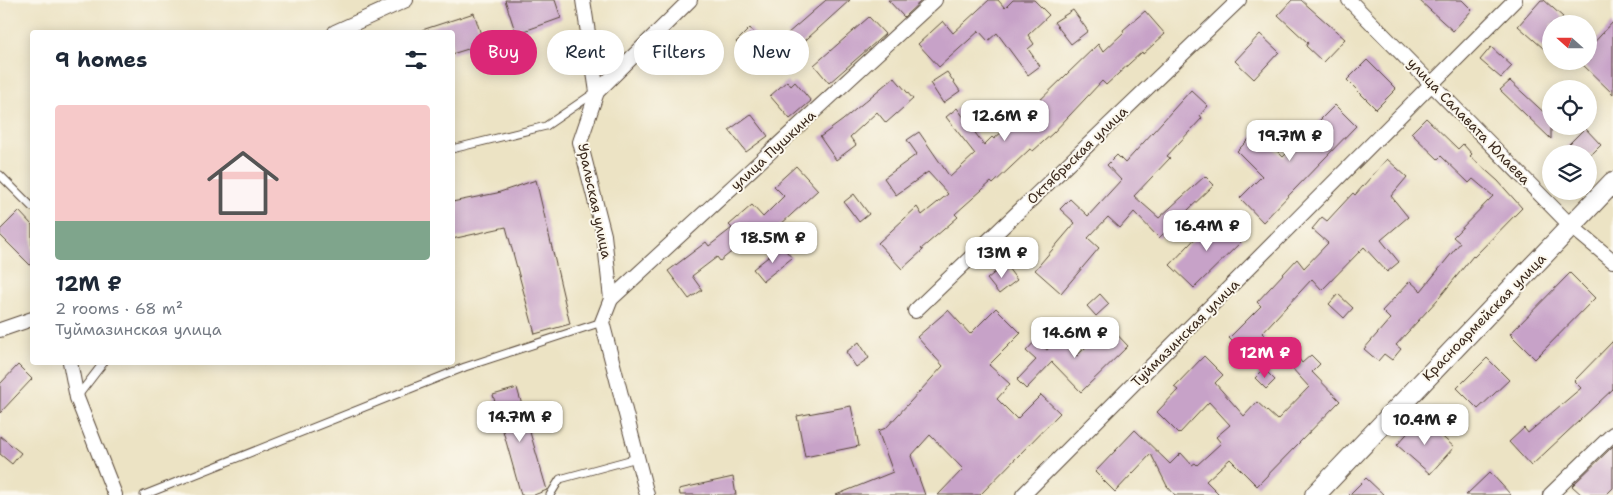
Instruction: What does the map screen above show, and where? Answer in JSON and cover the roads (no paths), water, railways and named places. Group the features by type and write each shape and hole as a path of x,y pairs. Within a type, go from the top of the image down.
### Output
{"main road":[{"name":"Красноармейская улица","path":"1314,495 1613,182"}],"street":[{"path":"339,30 406,0"},
{"path":"583,0 597,92"},
{"name":"Уральская улица","path":"602,322 611,299 604,235 580,142 597,92 690,0"},
{"name":"улица Пушкина","path":"611,299 934,0"},
{"name":"Октябрьская улица","path":"915,311 1239,0"},
{"name":"улица Салавата Юлаева","path":"1349,0 1571,226 1613,261"},
{"name":"Туймазинская улица","path":"1024,495 1515,0"},
{"path":"0,330 30,320"},
{"path":"602,322 647,495"},
{"path":"71,365 77,398 115,495"},
{"path":"1550,495 1613,434"}],"lane":[{"path":"455,149 546,126 597,92"},
{"path":"0,175 30,206"},
{"path":"144,495 465,367 602,322"},
{"path":"77,398 102,365"},
{"path":"550,495 560,478 637,458"}]}
